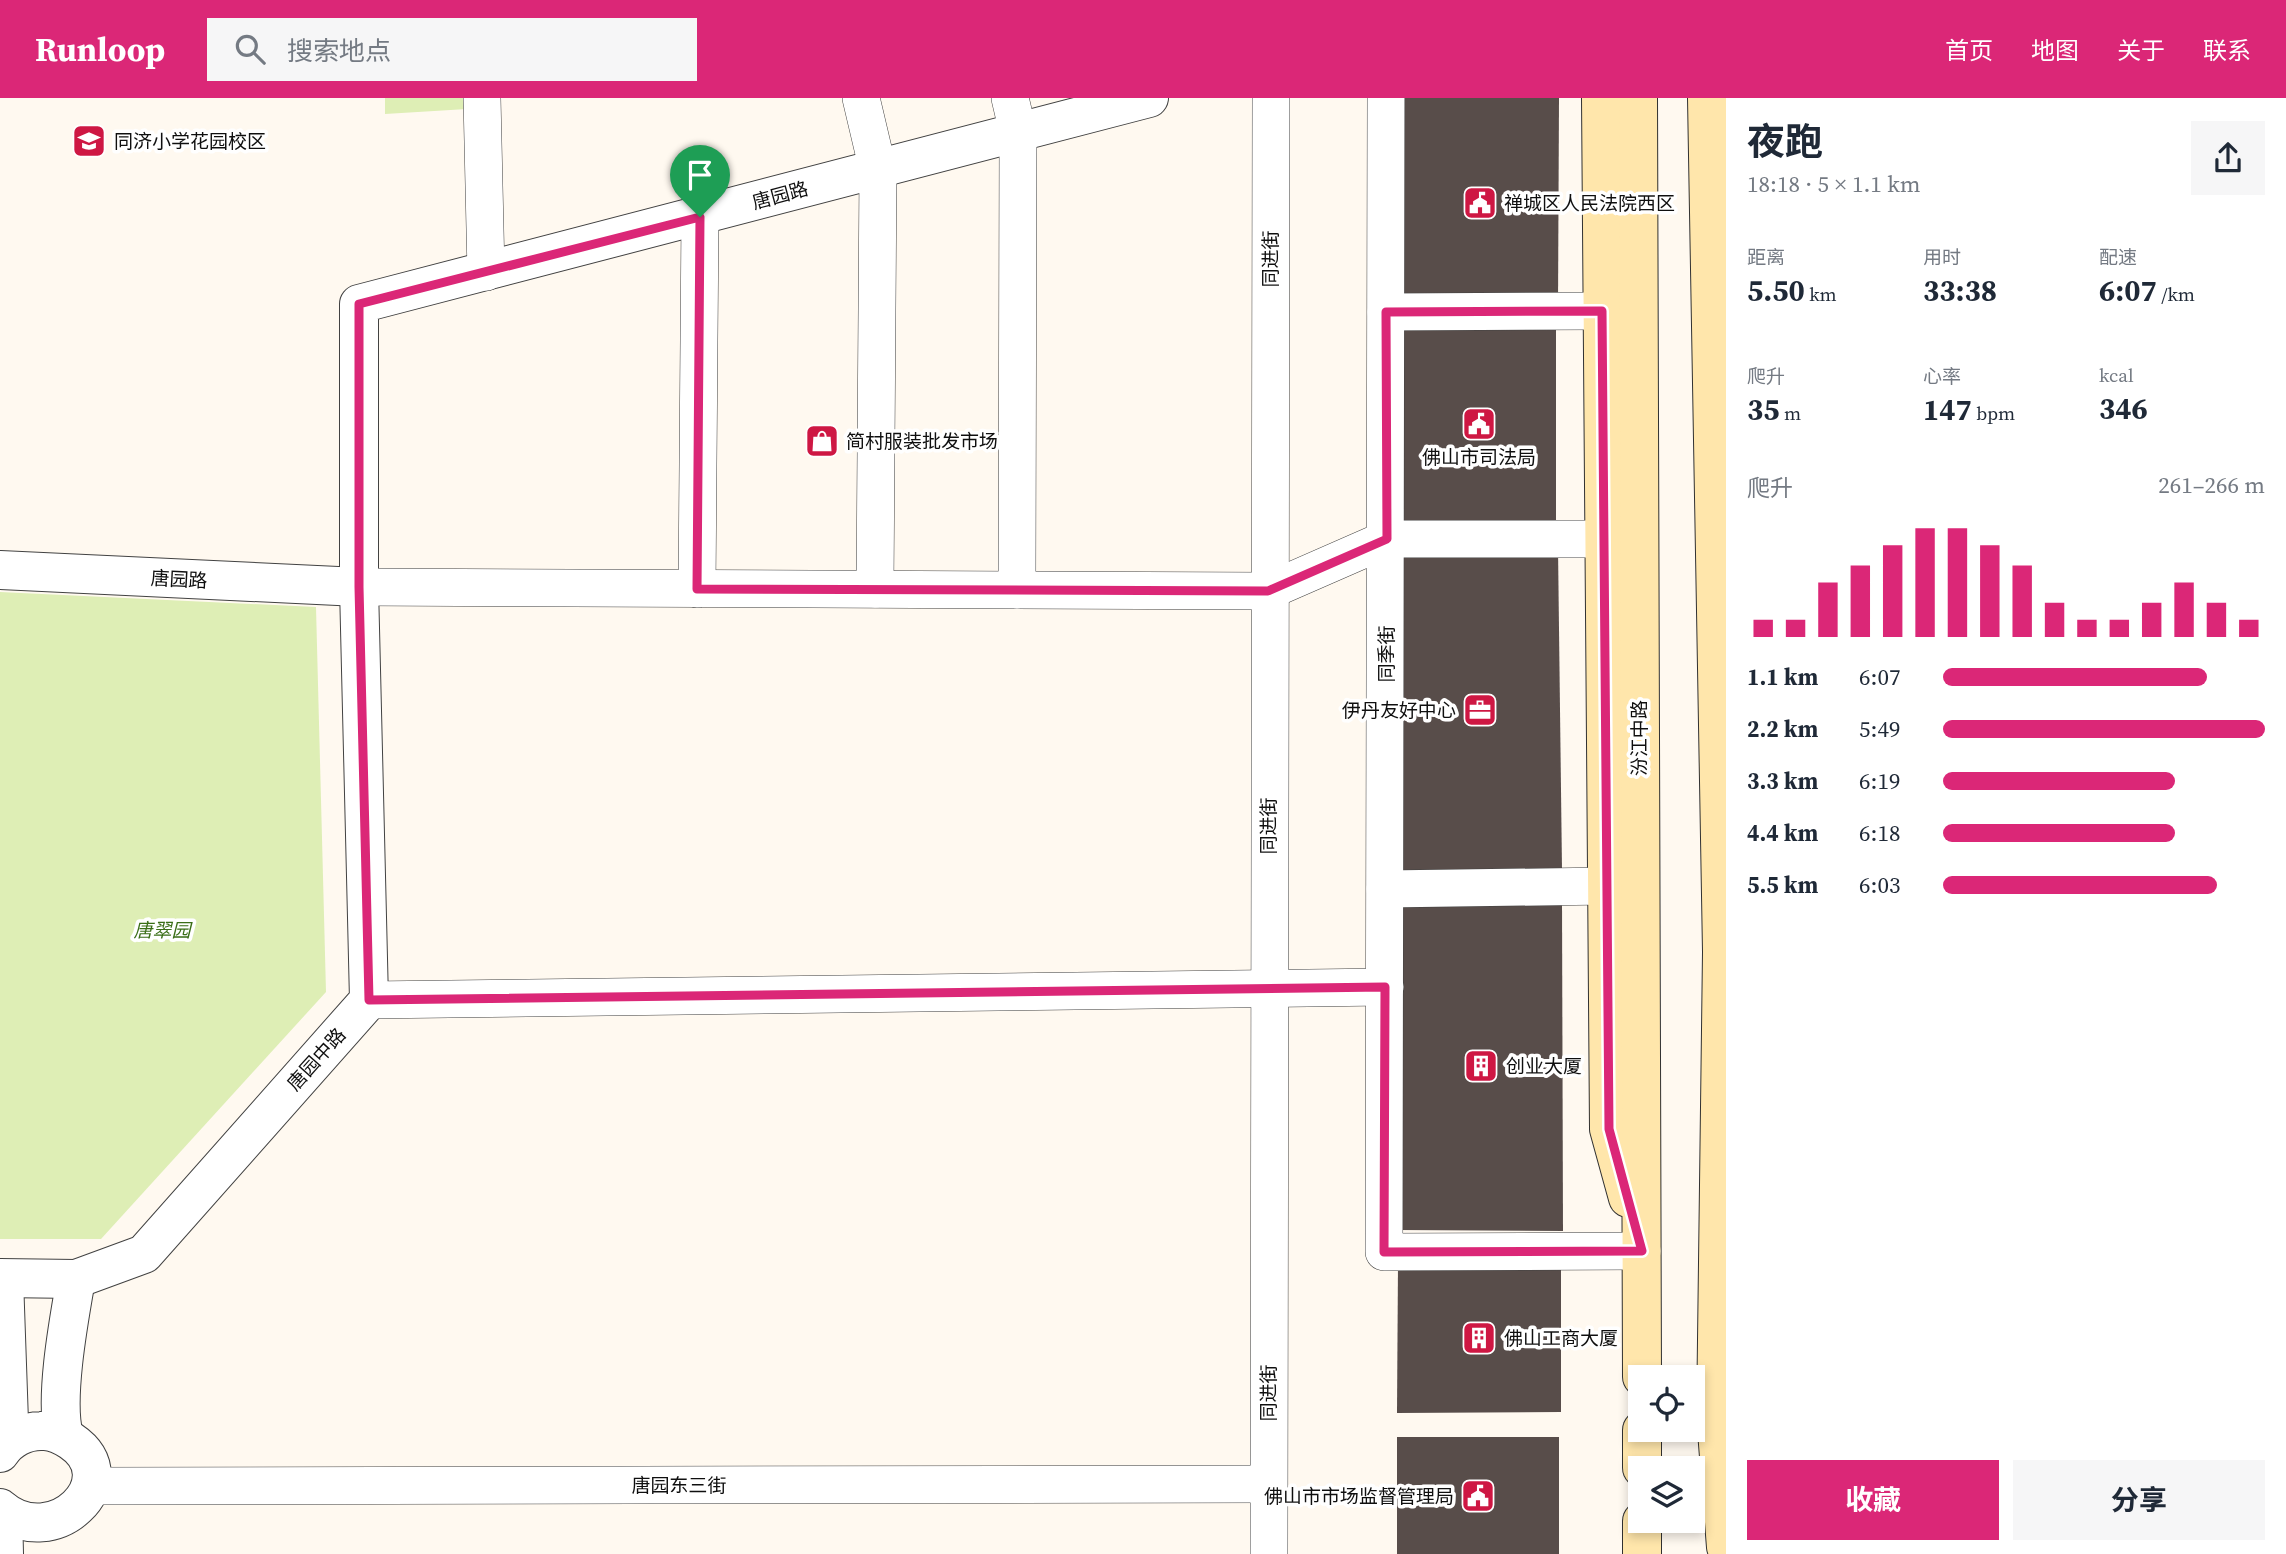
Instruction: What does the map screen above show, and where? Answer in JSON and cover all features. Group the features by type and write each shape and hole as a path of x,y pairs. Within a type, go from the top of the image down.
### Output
{"main road":[{"path":"1601,98 1609,1129 1642,1251"},
{"name":"汾江中路","path":"1638,98 1642,1365"},
{"path":"1707,98 1722,952 1716,1418 1726,1547"},
{"path":"1642,1533 1642,1554"}],"street":[{"path":"482,98 486,272"},
{"path":"861,98 878,170 875,589"},
{"name":"唐园路","path":"359,587 359,304 878,170 1014,115 1149,98"},
{"name":"同进街","path":"1269,1554 1268,591 1271,98"},
{"name":"同季街","path":"1386,98 1384,1252 1642,1251"},
{"path":"1014,115 1017,590"},
{"path":"697,589 700,217"},
{"path":"1386,312 1602,311"},
{"path":"1268,591 1387,539 1604,539"},
{"name":"唐园路","path":"0,570 359,587 1268,591"},
{"path":"359,587 369,1000 1385,987"},
{"path":"1385,889 1608,886"},
{"name":"唐园中路","path":"76,1279 144,1254 369,1000"},
{"path":"1,1450 9,1422 2,1278 76,1279 67,1331 62,1396 61,1425 64,1436"},
{"path":"1,1450 15,1438 44,1430 64,1436 76,1444 86,1458 91,1474 83,1507 56,1541 39,1530 22,1526 1,1510"},
{"name":"唐园东三街","path":"90,1486 1268,1484"},
{"path":"1,1510 4,1554"}],"green space":[{"path":"385,98 465,98 467,109 385,114"},
{"name":"唐翠园","path":"0,592 316,607 326,992 101,1239 0,1239"}],"building":[{"name":"禅城区人民法院西区","path":"1401,98 1559,98 1558,308 1402,310"},
{"name":"佛山市司法局","path":"1401,321 1556,322 1556,526 1401,527"},
{"name":"伊丹友好中心","path":"1558,548 1562,870 1399,871 1399,549"},
{"name":"创业大厦","path":"1562,900 1563,1231 1398,1230 1399,901"},
{"name":"佛山工商大厦","path":"1561,1262 1561,1412 1397,1413 1398,1264"},
{"name":"佛山市市场监督管理局","path":"1397,1437 1559,1437 1559,1554 1397,1554"}],"place":[{"name":"同济小学花园校区","path":"89,141"},
{"name":"禅城区人民法院西区","path":"1480,203"},
{"name":"佛山市司法局","path":"1479,424"},
{"name":"简村服装批发市场","path":"822,441"},
{"name":"伊丹友好中心","path":"1480,710"},
{"name":"创业大厦","path":"1481,1066"},
{"name":"佛山工商大厦","path":"1479,1338"},
{"name":"佛山市市场监督管理局","path":"1478,1496"}],"route":[{"path":"700,217 697,589 1268,591 1387,539 1386,312 1602,311 1609,1129 1642,1251 1384,1252 1385,987 369,1000 359,587 359,304 700,217"}]}
